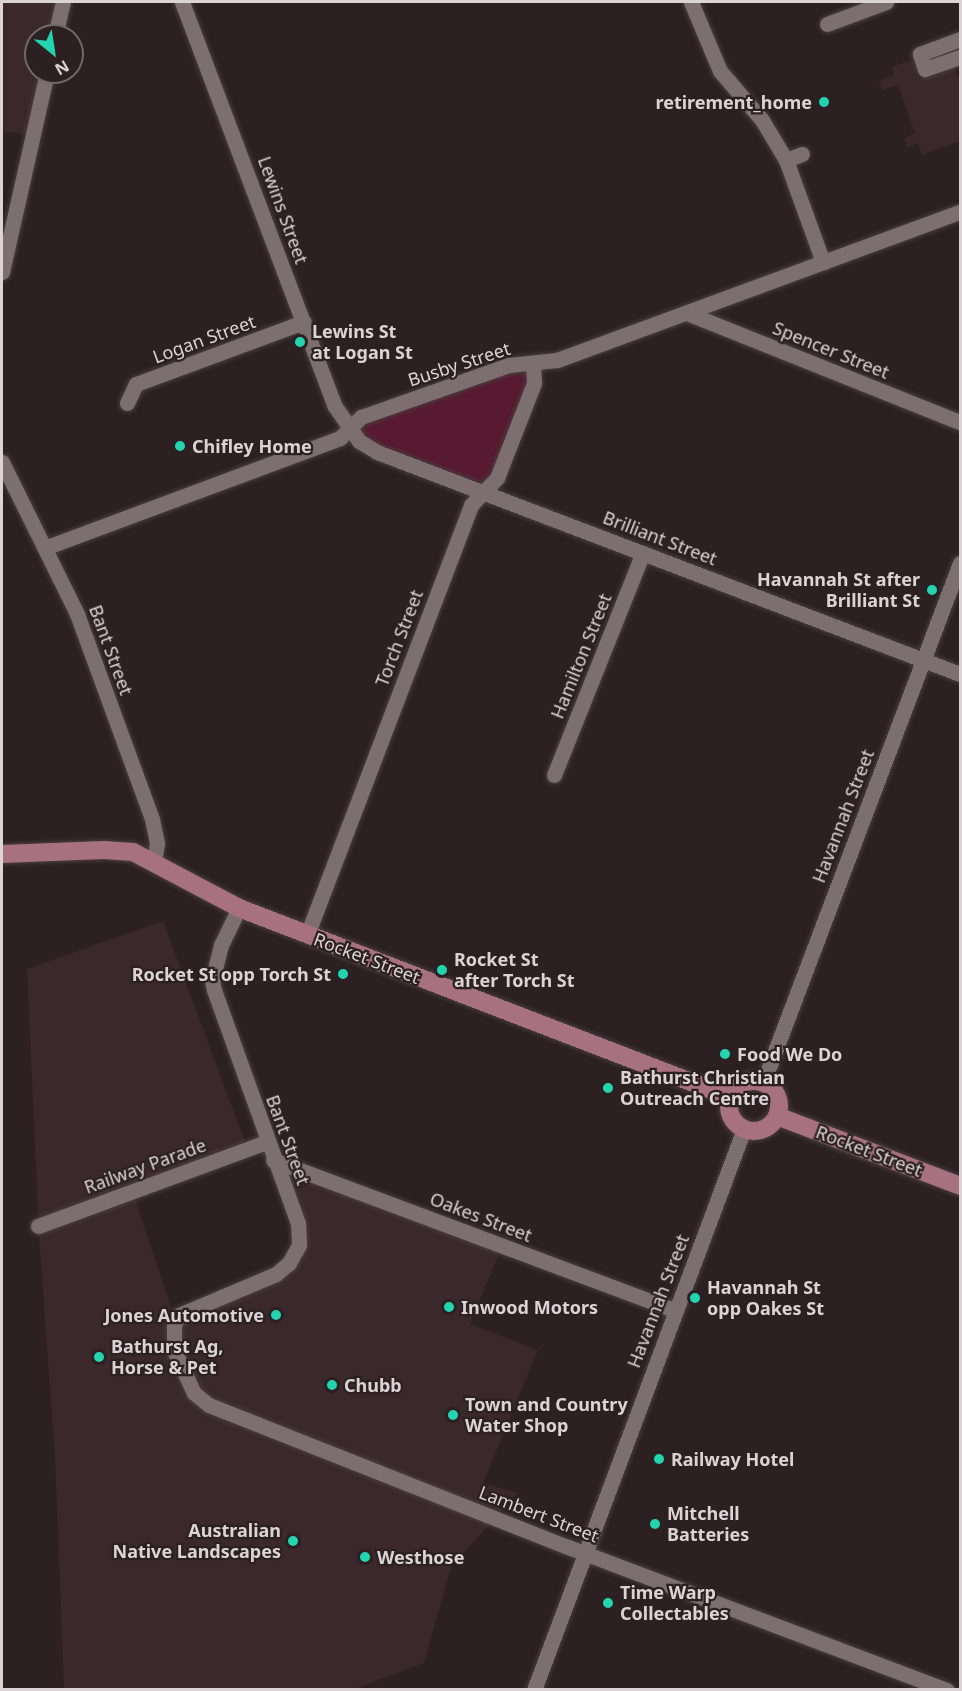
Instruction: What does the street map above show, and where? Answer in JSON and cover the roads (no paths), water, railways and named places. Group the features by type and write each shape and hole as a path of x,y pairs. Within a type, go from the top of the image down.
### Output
{"main road":[{"name":"Rocket Street","path":"2,854 104,850 133,852 154,861 238,908 730,1097"},
{"path":"763,1083 778,1100 777,1116 759,1131 744,1129 732,1119 730,1097 740,1085 763,1083"},
{"name":"Rocket Street","path":"777,1116 960,1186"}],"street":[{"path":"58,24 63,2"},
{"name":"Lewins Street","path":"182,2 334,405 349,431"},
{"path":"691,2 720,71 762,120 786,160 823,262"},
{"path":"828,24 886,2"},
{"path":"960,39 920,54 925,69 960,57"},
{"path":"2,272 44,84"},
{"path":"786,160 802,154"},
{"name":"Busby Street","path":"46,547 340,438 361,417 509,365 557,360 960,212"},
{"name":"Spencer Street","path":"687,313 960,422"},
{"name":"Logan Street","path":"127,403 136,384 304,322"},
{"name":"Torch Street","path":"307,935 471,506 497,478 530,393 534,363"},
{"name":"Brilliant Street","path":"349,431 377,452 960,674"},
{"name":"Bant Street","path":"2,462 46,547 77,614 152,819 157,843 154,861"},
{"name":"Hamilton Street","path":"554,775 644,553"},
{"name":"Havannah Street","path":"763,1083 960,563"},
{"name":"Bant Street","path":"176,1321 197,1305 276,1274 296,1254 298,1223 266,1142 212,980 221,945 238,908"},
{"name":"Havannah Street","path":"534,1689 744,1129"},
{"name":"Railway Parade","path":"38,1226 266,1142"},
{"name":"Oakes Street","path":"273,1160 676,1311"},
{"name":"Lambert Street","path":"176,1321 172,1338 178,1362 194,1393 209,1405 585,1553 947,1689"}],"place":[{"name":"retirement_home","path":"824,102"},
{"name":"Lewins St at Logan St","path":"300,342"},
{"name":"Chifley Home","path":"180,446"},
{"name":"Havannah St after Brilliant St","path":"932,590"},
{"name":"Rocket St after Torch St","path":"442,970"},
{"name":"Rocket St opp Torch St","path":"343,974"},
{"name":"Food We Do","path":"725,1054"},
{"name":"Bathurst Christian Outreach Centre","path":"608,1088"},
{"name":"Havannah St opp Oakes St","path":"695,1298"},
{"name":"Inwood Motors","path":"449,1307"},
{"name":"Jones Automotive","path":"276,1315"},
{"name":"Bathurst Ag, Horse & Pet","path":"99,1357"},
{"name":"Chubb","path":"332,1385"},
{"name":"Town and Country Water Shop","path":"453,1415"},
{"name":"Railway Hotel","path":"659,1459"},
{"name":"Mitchell Batteries","path":"655,1524"},
{"name":"Australian Native Landscapes","path":"293,1541"},
{"name":"Westhose","path":"365,1557"},
{"name":"Time Warp Collectables","path":"608,1603"}]}
